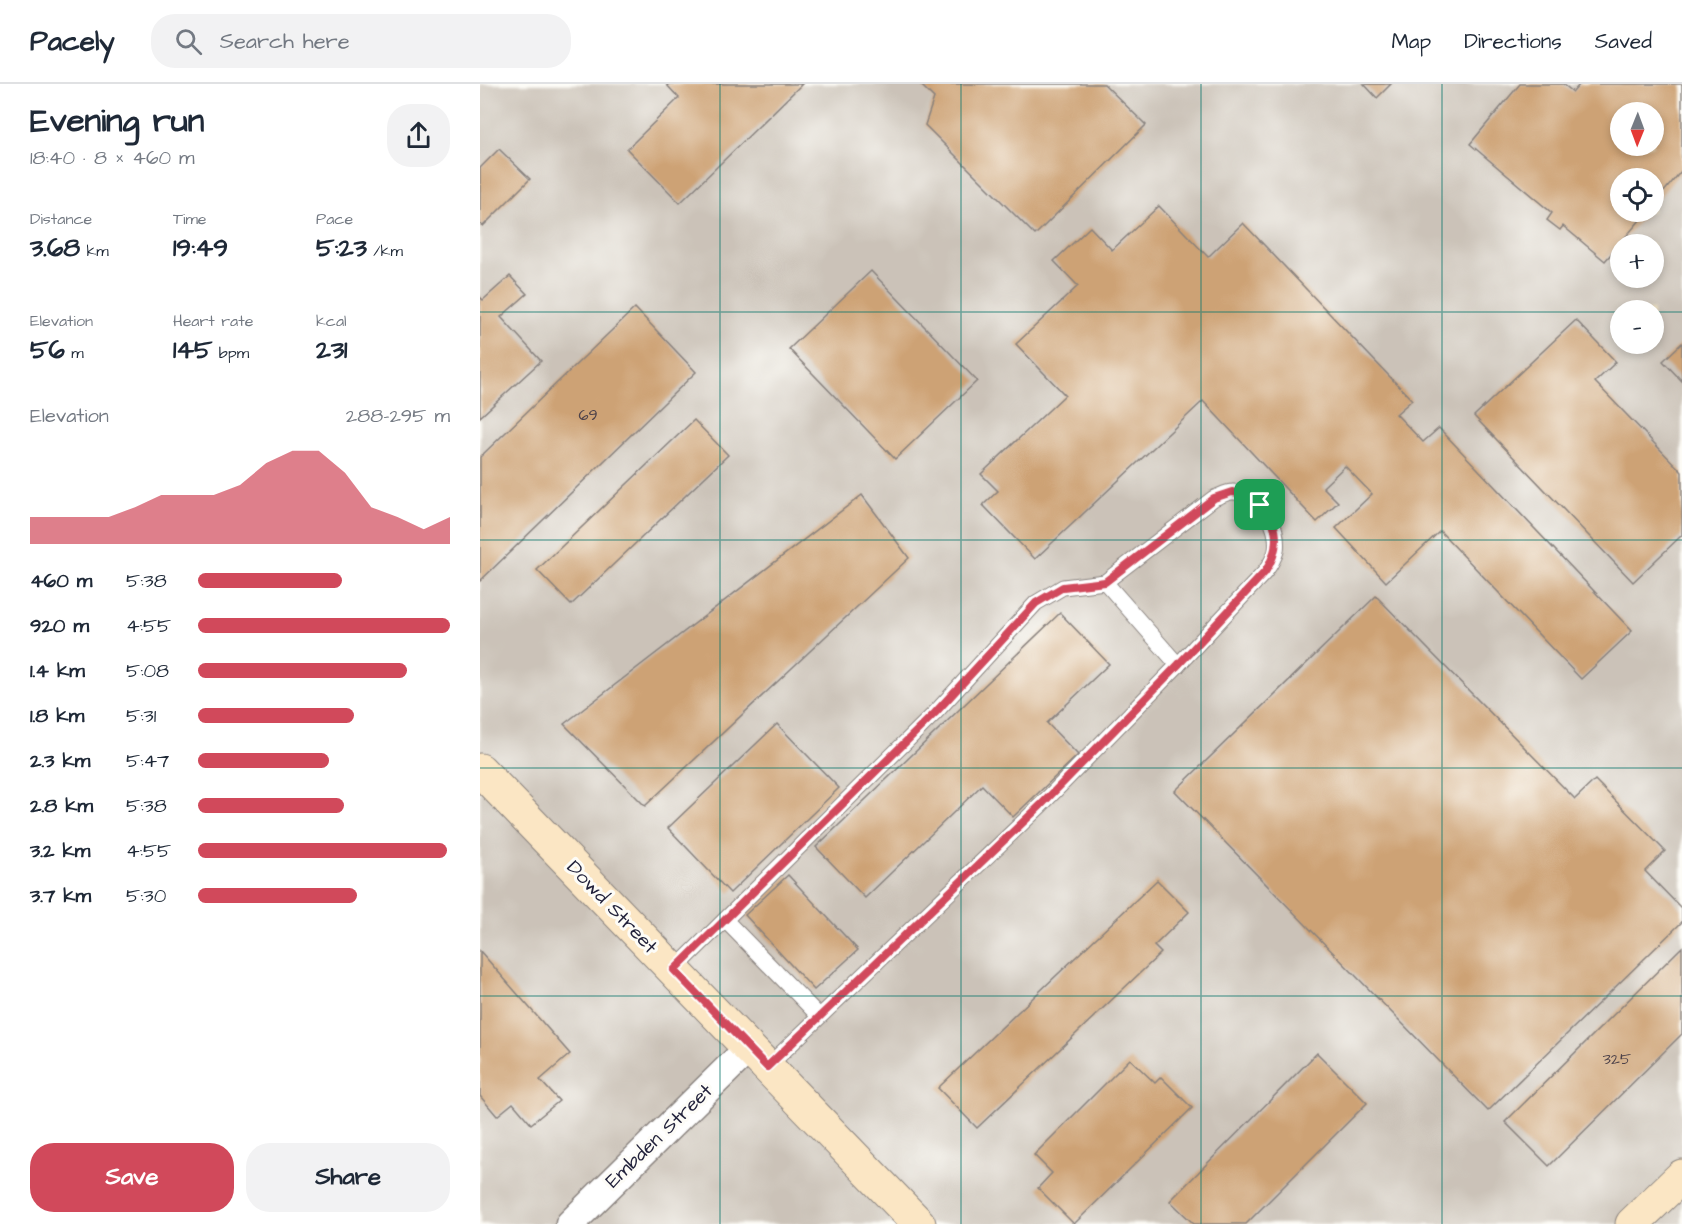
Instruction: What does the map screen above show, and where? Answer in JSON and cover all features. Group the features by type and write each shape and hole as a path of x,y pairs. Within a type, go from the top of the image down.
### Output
{"street":[{"name":"Dowd Street","path":"480,770 919,1224"},
{"name":"Embden Street","path":"570,1224 758,1057"},
{"path":"1632,1224 1682,1176"}],"lane":[{"path":"674,970 935,713 1036,603 1063,587 1105,582 1214,498 1232,492 1250,496 1268,514 1276,537 1274,559 1265,572 1178,665 1041,805 819,1016 758,1057"},
{"path":"1105,582 1178,665"},
{"path":"725,920 819,1016"}],"shaded area":[{"path":"480,84 1682,84 1682,1224 480,1224"}],"building":[{"path":"666,84 802,84 680,203 627,149 679,98"},
{"path":"920,84 1104,84 1146,125 1035,235 925,125 934,98"},
{"path":"1364,84 1391,84 1377,98"},
{"path":"1520,84 1563,84 1573,92 1580,84 1682,84 1682,170 1664,192 1664,168 1610,168 1610,222 1638,222 1628,234 1610,234 1610,255 1605,261 1563,226 1560,230 1547,220 1552,213 1470,144"},
{"path":"499,149 530,179 483,226 480,224 480,168"},
{"path":"1159,206 1208,257 1243,223 1412,400 1396,414 1423,442 1439,428 1632,631 1581,679 1440,531 1386,582 1336,528 1372,494 1345,466 1323,487 1338,502 1317,522 1203,401 1035,559 983,505 998,491 981,474 1065,395 1016,344 1078,286 1054,261 1090,227 1112,250"},
{"path":"871,271 977,381 895,459 789,349"},
{"path":"510,276 527,294 501,317 541,361 480,417 480,297 483,300"},
{"path":"635,308 696,372 480,581 480,457"},
{"path":"1576,320 1616,362 1595,382 1682,472 1682,535 1633,582 1474,416"},
{"path":"1682,343 1682,381 1663,361"},
{"path":"694,420 728,455 571,605 537,570"},
{"path":"862,495 909,558 645,806 564,724"},
{"path":"1376,596 1575,799 1595,780 1665,851 1645,871 1682,909 1682,922 1488,1111 1175,791"},
{"path":"1060,613 1109,664 1047,723 1078,755 1013,817 982,785 865,898 816,847"},
{"path":"777,724 839,788 730,893 668,828"},
{"path":"788,875 858,950 814,990 745,915"},
{"path":"1157,880 1189,912 1154,946 1161,953 977,1128 938,1088"},
{"path":"1682,947 1682,1034 1549,1166 1505,1122"},
{"path":"480,951 570,1054 540,1080 559,1101 531,1124 513,1103 497,1116 480,1096"},
{"path":"1317,1053 1367,1103 1246,1224 1194,1224 1170,1201"},
{"path":"1130,1059 1155,1083 1161,1077 1192,1108 1074,1224 1038,1188 1052,1173 1034,1155"}],"route":[{"path":"1232,492 1250,496 1260,505 1274,526 1276,537 1274,559 1265,572 1041,805 767,1067 674,970 935,713 1036,603 1063,587 1105,582 1214,498 1232,492"}]}
